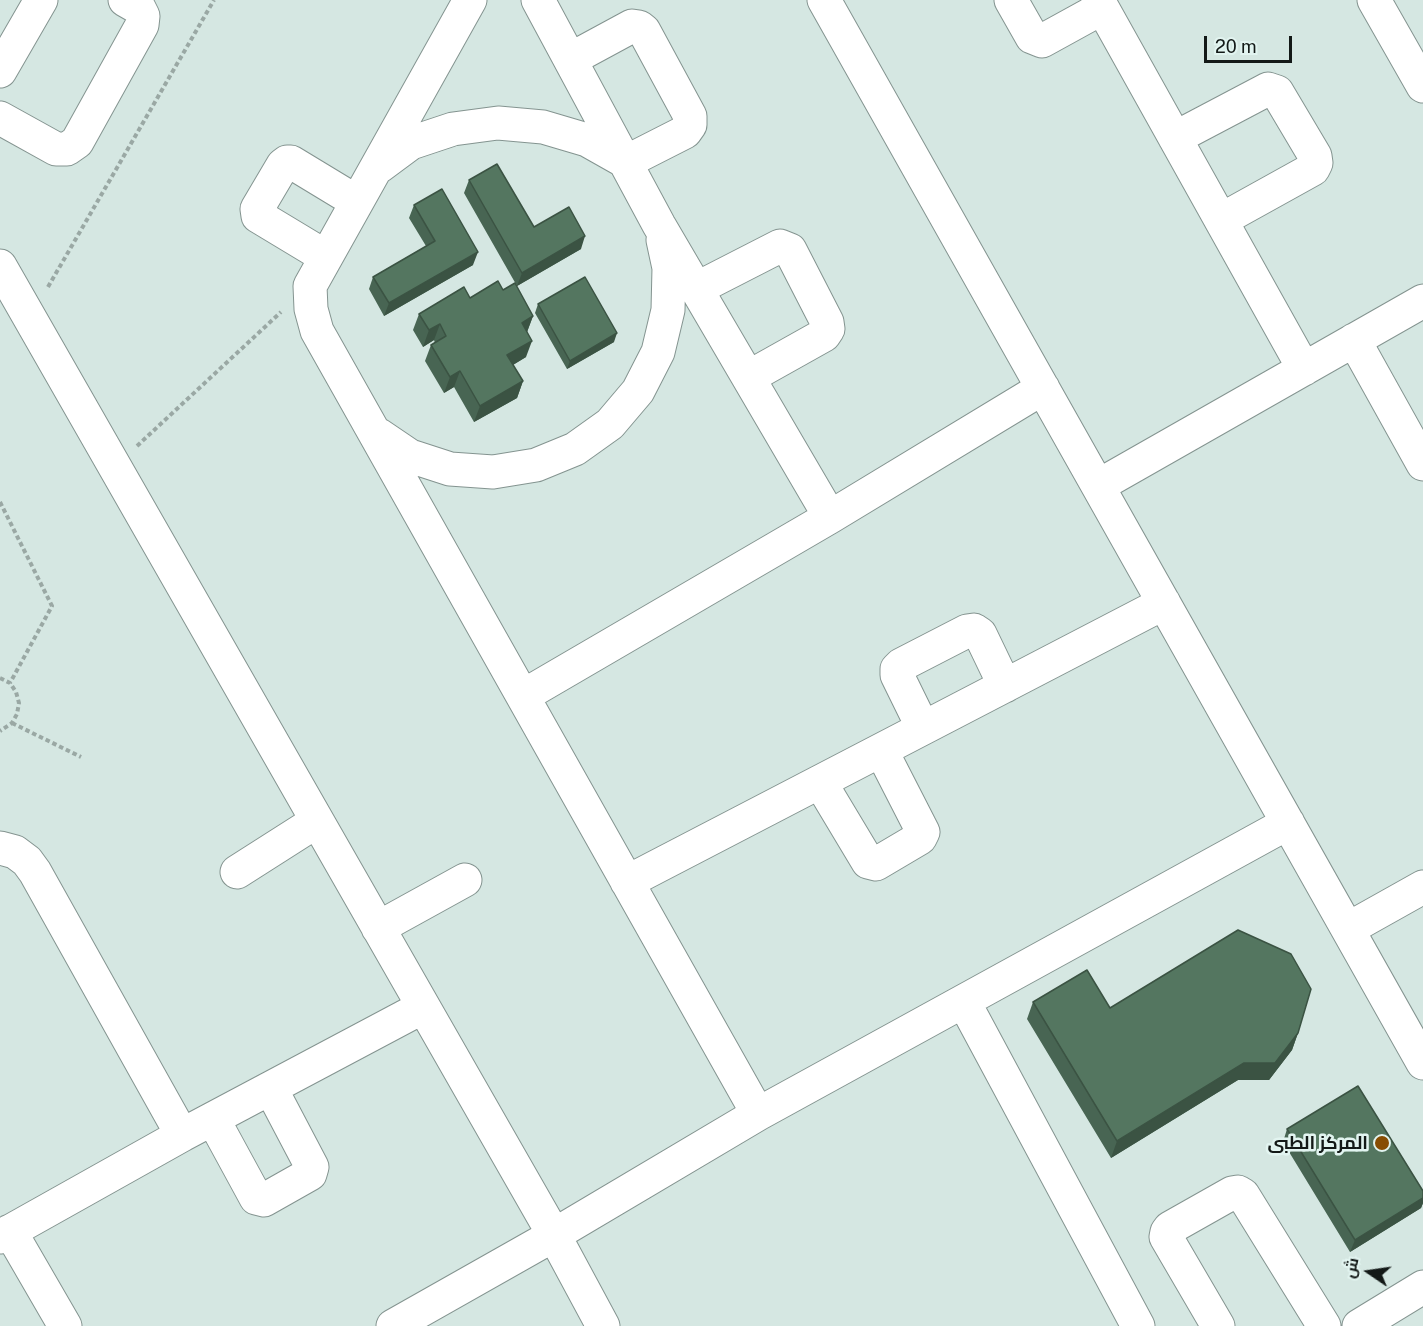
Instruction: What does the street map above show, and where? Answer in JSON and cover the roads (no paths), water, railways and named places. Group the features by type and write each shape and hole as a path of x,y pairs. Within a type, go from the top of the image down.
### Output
{"street":[{"path":"0,71 40,0"},
{"path":"0,118 56,149 67,149 77,142 142,25 143,16 139,8 125,0"},
{"path":"471,0 310,286 311,309 317,331 758,1114"},
{"path":"538,0 659,225 698,288 830,517"},
{"path":"824,0 1423,1063"},
{"path":"1011,0 1032,37 1042,41 1100,4 1305,369"},
{"path":"1374,0 1423,86"},
{"path":"571,59 632,26 639,27 644,31 690,116 690,124 685,132 626,162"},
{"path":"1175,138 1268,89 1277,92 1316,156 1313,169 1221,220"},
{"path":"376,169 411,143 453,129 498,123 543,127 586,140 626,162"},
{"path":"326,257 258,216 257,208 287,162 291,162 357,202"},
{"path":"375,433 410,456 450,469 493,472 536,465 575,449 610,423 638,391 658,352 668,310 669,268 659,225"},
{"path":"698,288 780,246 790,250 827,322 828,329 824,335 749,377"},
{"path":"0,266 554,1235 603,1326"},
{"path":"1098,486 1423,301"},
{"path":"1354,340 1423,464"},
{"path":"523,696 830,517 1043,388"},
{"path":"627,882 1164,603"},
{"path":"923,728 897,675 897,669 967,631 974,630 980,634 1005,686"},
{"path":"820,782 868,862 876,864 920,838 923,832 881,750"},
{"path":"237,872 317,821"},
{"path":"393,1326 554,1235 758,1114 1288,823"},
{"path":"0,848 15,852 27,861 35,872 182,1135"},
{"path":"378,928 465,880"},
{"path":"1348,929 1423,887"},
{"path":"964,1002 1138,1326"},
{"path":"65,1326 5,1234 182,1135 423,1007"},
{"path":"213,1119 256,1198 264,1200 310,1174 312,1167 271,1089"},
{"path":"1218,1326 1166,1237 1170,1228 1232,1193 1238,1192 1243,1195 1324,1326"},
{"path":"1359,1326 1423,1287"}],"place":[{"name":"المركز الطبى","path":"1382,1143"}]}
